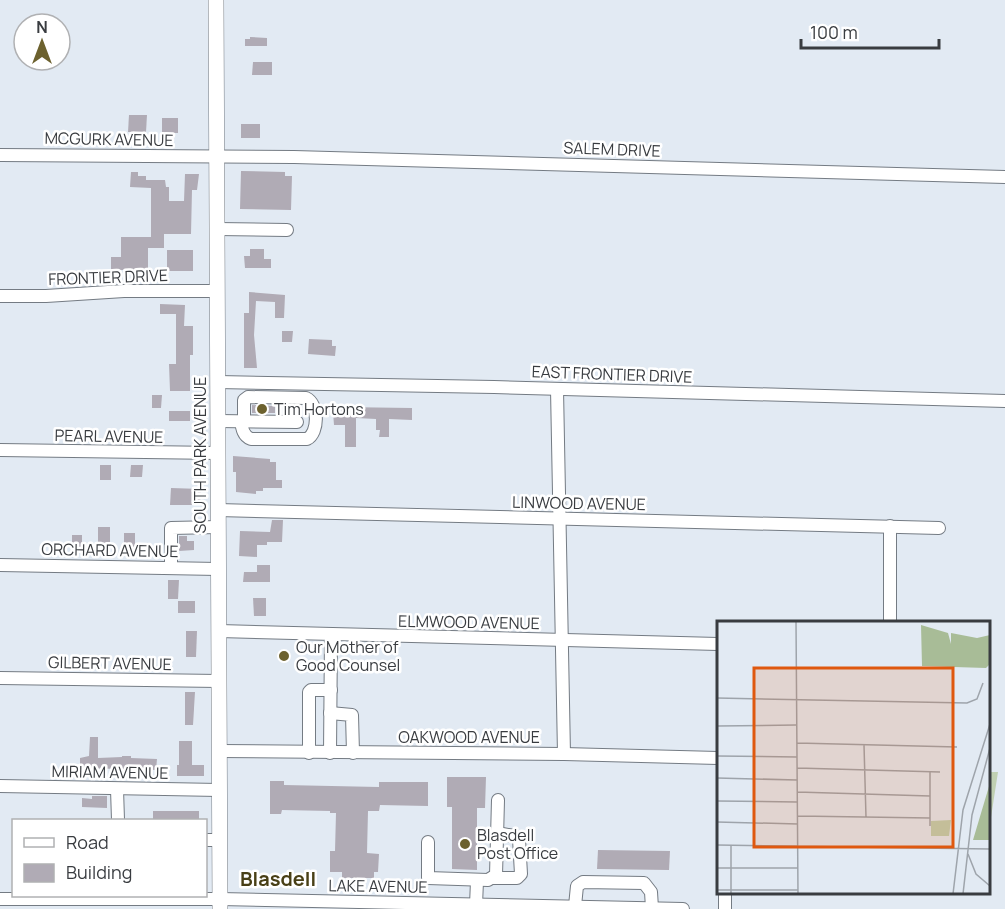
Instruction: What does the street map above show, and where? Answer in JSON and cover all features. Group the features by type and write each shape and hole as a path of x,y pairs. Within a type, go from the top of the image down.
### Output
{"main road":[{"name":"SOUTH PARK AVENUE","path":"216,0 219,790 212,840 220,904"}],"street":[{"name":"MCGURK AVENUE","path":"0,155 217,157"},
{"name":"SALEM DRIVE","path":"217,157 1005,177"},
{"path":"218,229 287,230"},
{"name":"FRONTIER DRIVE","path":"0,296 45,296 124,291 218,291"},
{"name":"EAST FRONTIER DRIVE","path":"218,382 1005,401"},
{"path":"557,389 564,754"},
{"path":"248,397 306,398 312,401 315,407 315,432 307,440 251,439 243,431 242,421 244,400 248,397"},
{"path":"218,421 297,422"},
{"name":"PEARL AVENUE","path":"0,450 218,453"},
{"name":"LINWOOD AVENUE","path":"218,510 939,528"},
{"path":"890,526 890,621"},
{"path":"171,568 171,528 218,527"},
{"name":"ORCHARD AVENUE","path":"0,565 218,569"},
{"name":"ELMWOOD AVENUE","path":"219,631 717,644"},
{"path":"330,753 331,634"},
{"name":"GILBERT AVENUE","path":"0,678 219,681"},
{"path":"309,753 309,692 311,690 331,690"},
{"path":"330,713 352,715 353,753"},
{"name":"OAKWOOD AVENUE","path":"219,751 564,754 717,758"},
{"name":"MIRIAM AVENUE","path":"0,786 219,790"},
{"path":"117,789 118,819"},
{"path":"492,878 496,875 498,800"},
{"path":"428,842 428,878 477,881 492,878 517,878 521,874 519,839 497,833"},
{"path":"463,907 464,881"},
{"path":"477,881 477,904"},
{"path":"569,907 577,885 583,882 593,882 644,883 651,892 652,908"},
{"name":"LAKE AVENUE","path":"0,898 171,897 220,904 463,907 477,904 683,909"}],"green space":[{"path":"990,772 998,772 990,824"}],"building":[{"path":"250,37 267,38 267,46 245,46 245,39 250,39"},
{"path":"253,62 272,62 272,75 252,75"},
{"path":"129,115 147,115 146,132 128,132"},
{"path":"162,118 178,118 178,133 162,133"},
{"path":"241,124 260,124 260,138 241,138"},
{"path":"241,171 285,172 285,176 292,176 291,210 240,209"},
{"path":"131,172 138,172 138,176 146,176 146,180 165,180 166,187 169,187 169,201 184,201 185,174 199,174 197,190 192,190 191,234 164,234 164,248 148,248 148,270 111,270 111,257 121,257 121,237 151,237 151,188 130,187"},
{"path":"250,249 264,249 264,259 271,259 271,268 245,268 244,256 250,256"},
{"path":"167,250 193,250 193,271 167,271"},
{"path":"249,292 285,295 284,318 275,318 275,302 256,301 254,335 257,368 244,368 244,313 249,313"},
{"path":"160,304 185,305 184,326 193,326 190,391 170,391 169,364 176,364 176,314 160,314"},
{"path":"282,331 293,331 292,342 282,342"},
{"path":"309,339 332,340 332,346 336,346 335,356 308,354"},
{"path":"152,395 162,395 161,408 152,408"},
{"path":"252,405 275,406 275,413 252,413"},
{"path":"341,407 412,408 412,420 389,419 389,437 379,437 380,430 376,430 376,419 356,418 356,447 345,447 345,425 334,425 333,412 341,412"},
{"path":"169,411 190,411 190,421 169,421"},
{"path":"233,456 270,459 270,462 276,462 276,480 282,480 282,488 263,488 263,491 256,491 256,494 236,492"},
{"path":"100,465 111,465 111,480 100,480"},
{"path":"131,465 143,465 142,477 130,477"},
{"path":"171,488 201,489 200,505 170,505"},
{"path":"272,520 283,520 282,542 257,545 257,557 239,556 240,531 270,532"},
{"path":"98,527 110,527 110,550 98,550"},
{"path":"124,533 135,533 135,552 124,552"},
{"path":"72,535 82,535 82,552 72,552"},
{"path":"179,536 187,536 187,541 194,541 194,550 179,551"},
{"path":"257,565 270,565 270,582 243,582 244,572 257,572"},
{"path":"168,580 179,580 178,599 168,599"},
{"path":"253,598 266,598 266,616 254,616"},
{"path":"178,601 195,601 195,613 178,613"},
{"path":"186,631 197,631 196,657 186,657"},
{"path":"185,692 195,692 193,725 185,725"},
{"path":"90,737 98,737 98,758 131,756 131,758 157,759 156,770 130,769 130,772 120,772 120,769 80,768 80,758 89,756"},
{"path":"179,741 192,741 192,765 204,765 204,776 177,776"},
{"name":"Blasdell Post Office","path":"447,777 486,777 485,808 477,808 477,870 452,869 452,807 447,807"},
{"path":"270,781 284,781 284,785 379,787 379,782 428,782 428,806 380,805 379,811 368,811 367,853 379,854 378,872 374,872 374,878 342,878 342,872 330,872 330,851 335,851 336,813 282,810 281,814 270,814"},
{"path":"92,796 107,796 107,808 82,807 82,798 92,799"},
{"path":"153,811 199,811 199,819 153,819"},
{"path":"598,850 670,851 669,870 597,869"}],"place":[{"name":"Tim Hortons","path":"262,409"},
{"name":"Our Mother of Good Counsel","path":"284,656"},
{"name":"Blasdell Post Office","path":"465,844"}],"district":[{"name":"Blasdell","path":"278,878"}]}
